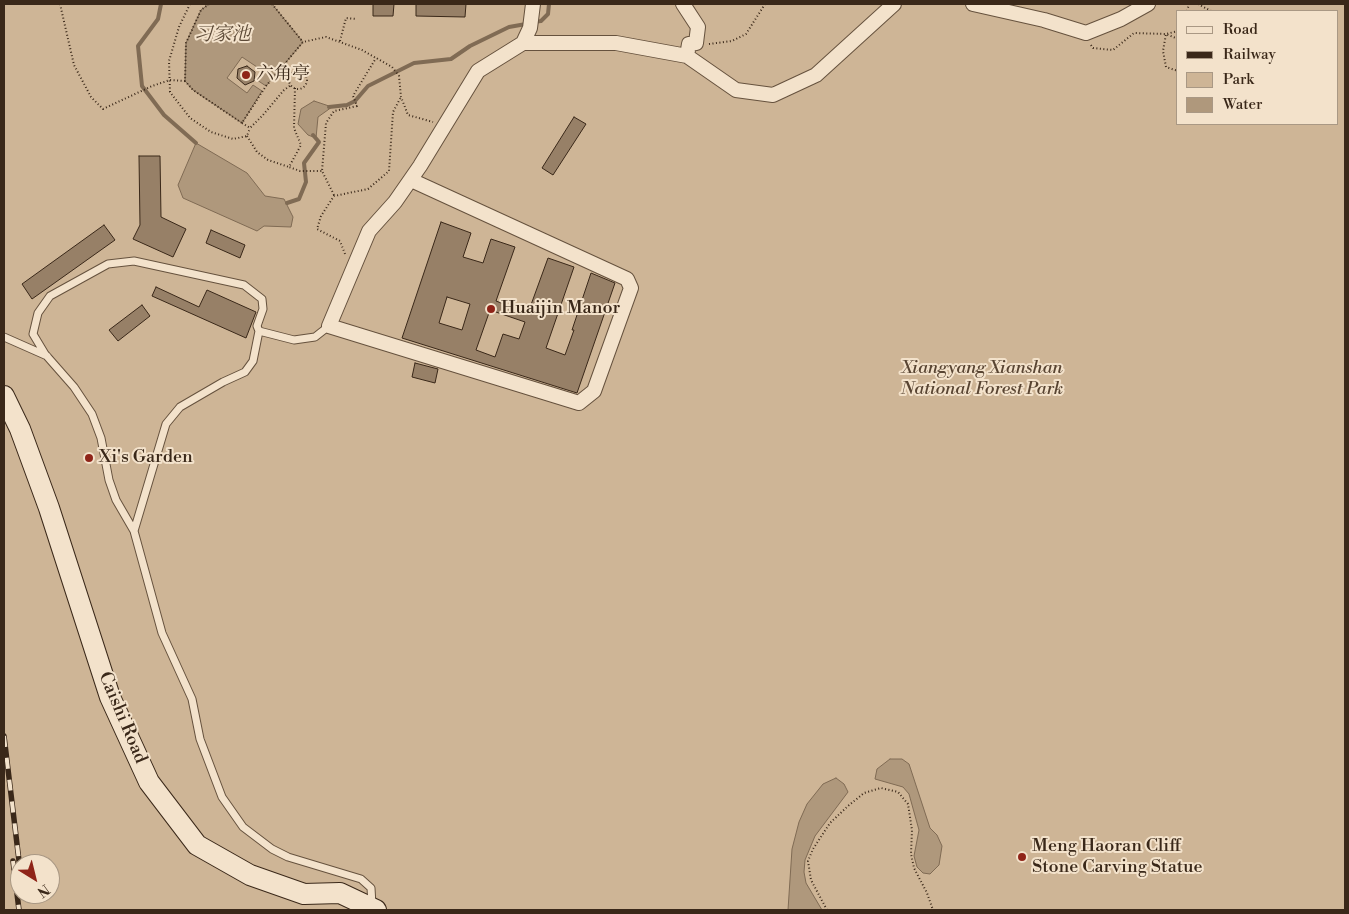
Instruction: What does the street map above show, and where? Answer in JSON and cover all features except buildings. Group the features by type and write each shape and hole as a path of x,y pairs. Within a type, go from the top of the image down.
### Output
{"street":[{"path":"683,4 698,27 696,43 690,44 688,56"},
{"path":"411,180 627,279 631,288 594,391 579,404 329,326 369,230 395,202 411,180 478,71 523,43 616,43 688,56 736,90 773,95 816,75 894,4"},
{"path":"973,4 1044,20 1086,33 1121,20 1148,4"},
{"path":"523,43 532,16"},
{"name":"Caishi Road","path":"4,396 20,429 49,508 110,697 149,782 197,845 250,875 304,894 340,893 374,909"}],"lane":[{"path":"134,531 166,424 180,407 223,382 245,372 253,361 259,331 257,326 263,309 262,299 244,286 134,261 108,264 50,296 38,313 33,334 47,357 74,387 92,414 101,438 109,480 116,500 134,531 150,596 162,633 192,699 200,739 222,797 243,827 272,849 288,857 361,879 371,888 374,909"},
{"path":"259,331 294,340 315,337 329,326"},
{"path":"4,337 47,357"}],"path":[{"path":"60,4 74,65 91,97 103,109 140,90 170,80 186,81"},
{"path":"190,4 179,27 169,60 170,92 190,118 211,132 233,139 247,136"},
{"path":"209,4 201,10 186,43 186,81 193,90 250,128"},
{"path":"272,4 303,42"},
{"path":"696,43 713,44 732,41 746,34 765,4"},
{"path":"1198,4 1209,10"},
{"path":"340,42 346,18 357,19"},
{"path":"1086,33 1093,48 1113,50 1134,33 1166,34 1176,32"},
{"path":"1166,34 1176,38"},
{"path":"1166,34 1163,51 1166,67 1176,70"},
{"path":"242,123 266,86 303,42 326,37 376,58 392,67 399,76 401,97 408,115 430,122 445,123"},
{"path":"334,196 322,171 326,123 334,111 357,106 353,96 376,58"},
{"path":"297,71 303,72 306,77 306,83 303,87 295,88 291,85 290,79 292,74 297,71"},
{"path":"247,136 250,128 264,115 284,90 291,85"},
{"path":"289,166 301,145 294,128 295,88"},
{"path":"354,266 346,258 340,241 317,229 321,216 334,196 368,189 389,170 393,112 401,97"},
{"path":"247,136 257,152 268,160 300,171 322,171"},
{"path":"826,910 810,880 808,861 813,849 830,822 864,793 881,788 898,792 908,804 912,830 911,854 914,868 927,893 933,910"}],"green space":[{"name":"Xiangyang Xianshan National Forest Park","path":"4,4 1345,4 1345,910 4,910"}],"water":[{"name":"习家池","path":"209,4 272,4 303,42 266,86 257,80 263,71 242,57 227,78 247,93 253,85 262,91 242,123 193,90 185,81 186,43 201,10"},
{"path":"314,101 332,107 318,117 316,138 308,135 298,124 301,109"},
{"path":"196,143 247,173 265,196 284,199 293,217 291,227 264,226 257,231 183,198 178,185"},
{"path":"890,759 902,759 909,764 930,828 937,835 942,846 939,865 930,874 923,873 917,867 914,856 919,830 909,794 903,787 875,779 877,769"},
{"path":"836,778 844,784 848,792 815,836 805,860 804,872 806,883 822,910 788,910 792,849 799,822 807,804 823,784"}],"waterway":[{"path":"161,4 158,19 138,46 142,86 164,115 196,143"},
{"path":"533,22 541,21 548,14 549,4"},
{"path":"329,107 347,105 355,101 368,86 414,63 451,59 470,46 509,27 526,24"},
{"path":"287,203 299,199 306,182 304,163 319,142 313,135"}],"railway":[{"path":"4,736 18,854"},
{"path":"18,904 19,910"}],"place":[{"name":"六角亭","path":"246,75"},
{"name":"Huaijin Manor","path":"491,309"},
{"name":"Xi's Garden","path":"89,458"},
{"name":"Meng Haoran Cliff Stone Carving Statue","path":"1022,857"}]}
